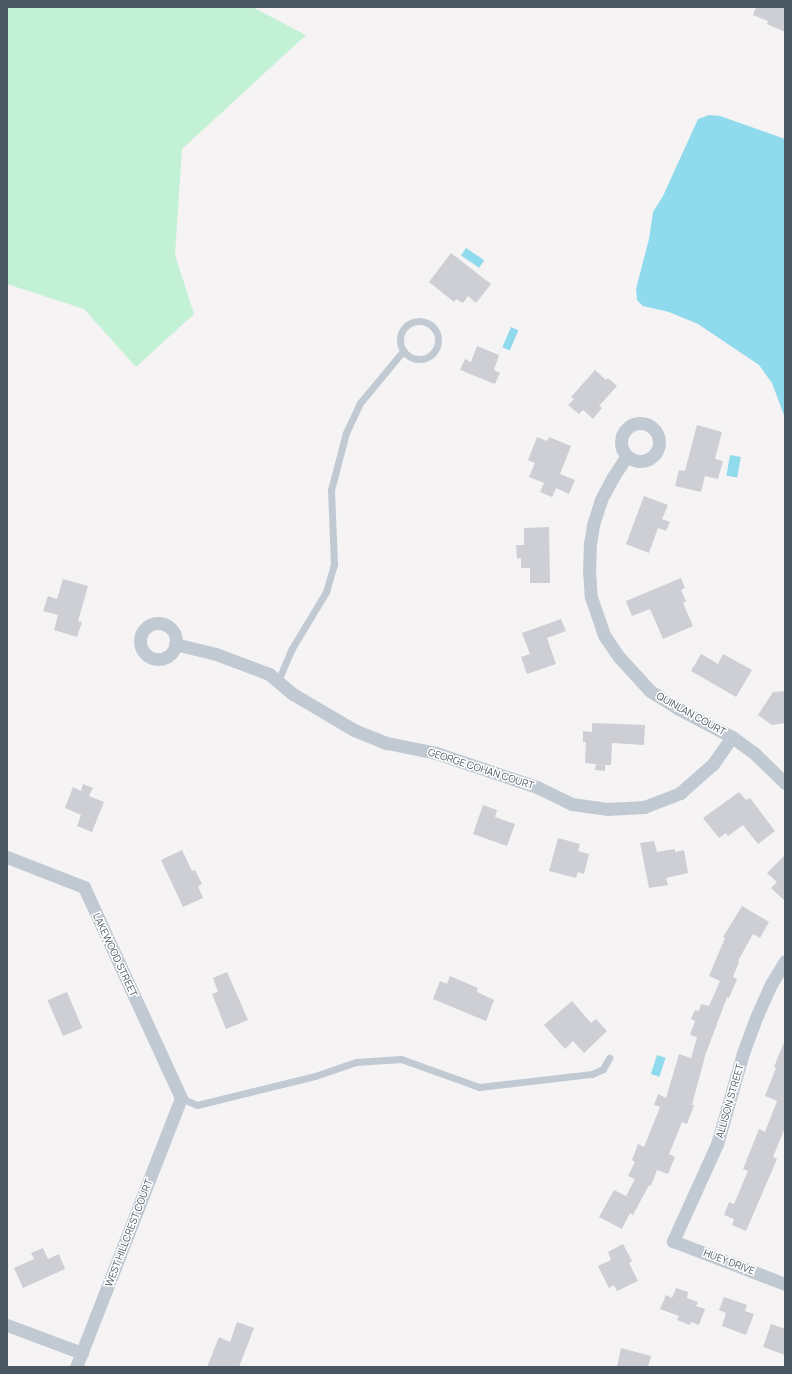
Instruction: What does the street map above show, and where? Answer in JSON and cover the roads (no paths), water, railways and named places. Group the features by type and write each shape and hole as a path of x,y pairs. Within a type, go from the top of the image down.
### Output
{"street":[{"name":"QUINLAN COURT","path":"626,457 601,500 593,524 590,543 589,571 591,597 604,634 619,657 650,691 679,709 732,737 754,752 785,783"},
{"name":"GEORGE COHAN COURT","path":"175,644 216,654 269,674 293,694 354,730 387,743 436,753 537,787 572,804 608,809 644,807 680,793 713,764 732,737"},
{"name":"LAKEWOOD STREET","path":"7,857 84,887 181,1098"},
{"name":"ALLISON STREET","path":"673,1241 717,1144 743,1054 757,1015 771,984 785,961"},
{"name":"WEST HILLCREST COURT","path":"76,1367 181,1098"},
{"name":"HUEY DRIVE","path":"673,1241 785,1284"},
{"path":"7,1325 82,1353"}],"lane":[{"path":"421,321 432,326 438,337 436,350 432,354 420,359 408,356 404,351 400,339 404,328 409,324 421,321"},
{"path":"278,681 291,650 326,592 334,564 331,490 346,433 360,403 404,351"},
{"path":"181,1098 197,1106 315,1076 356,1062 364,1061 401,1059 479,1087 592,1074 603,1069 609,1058"}],"water":[{"path":"709,115 720,116 785,139 785,418 772,383 759,365 698,324 669,312 643,306 637,300 636,289 649,239 653,212 663,196 698,119"},
{"path":"466,248 484,260 479,268 461,255"},
{"path":"511,327 518,330 510,350 502,347"},
{"path":"730,455 741,457 737,478 726,476"},
{"path":"657,1055 666,1058 659,1077 651,1074"}]}
